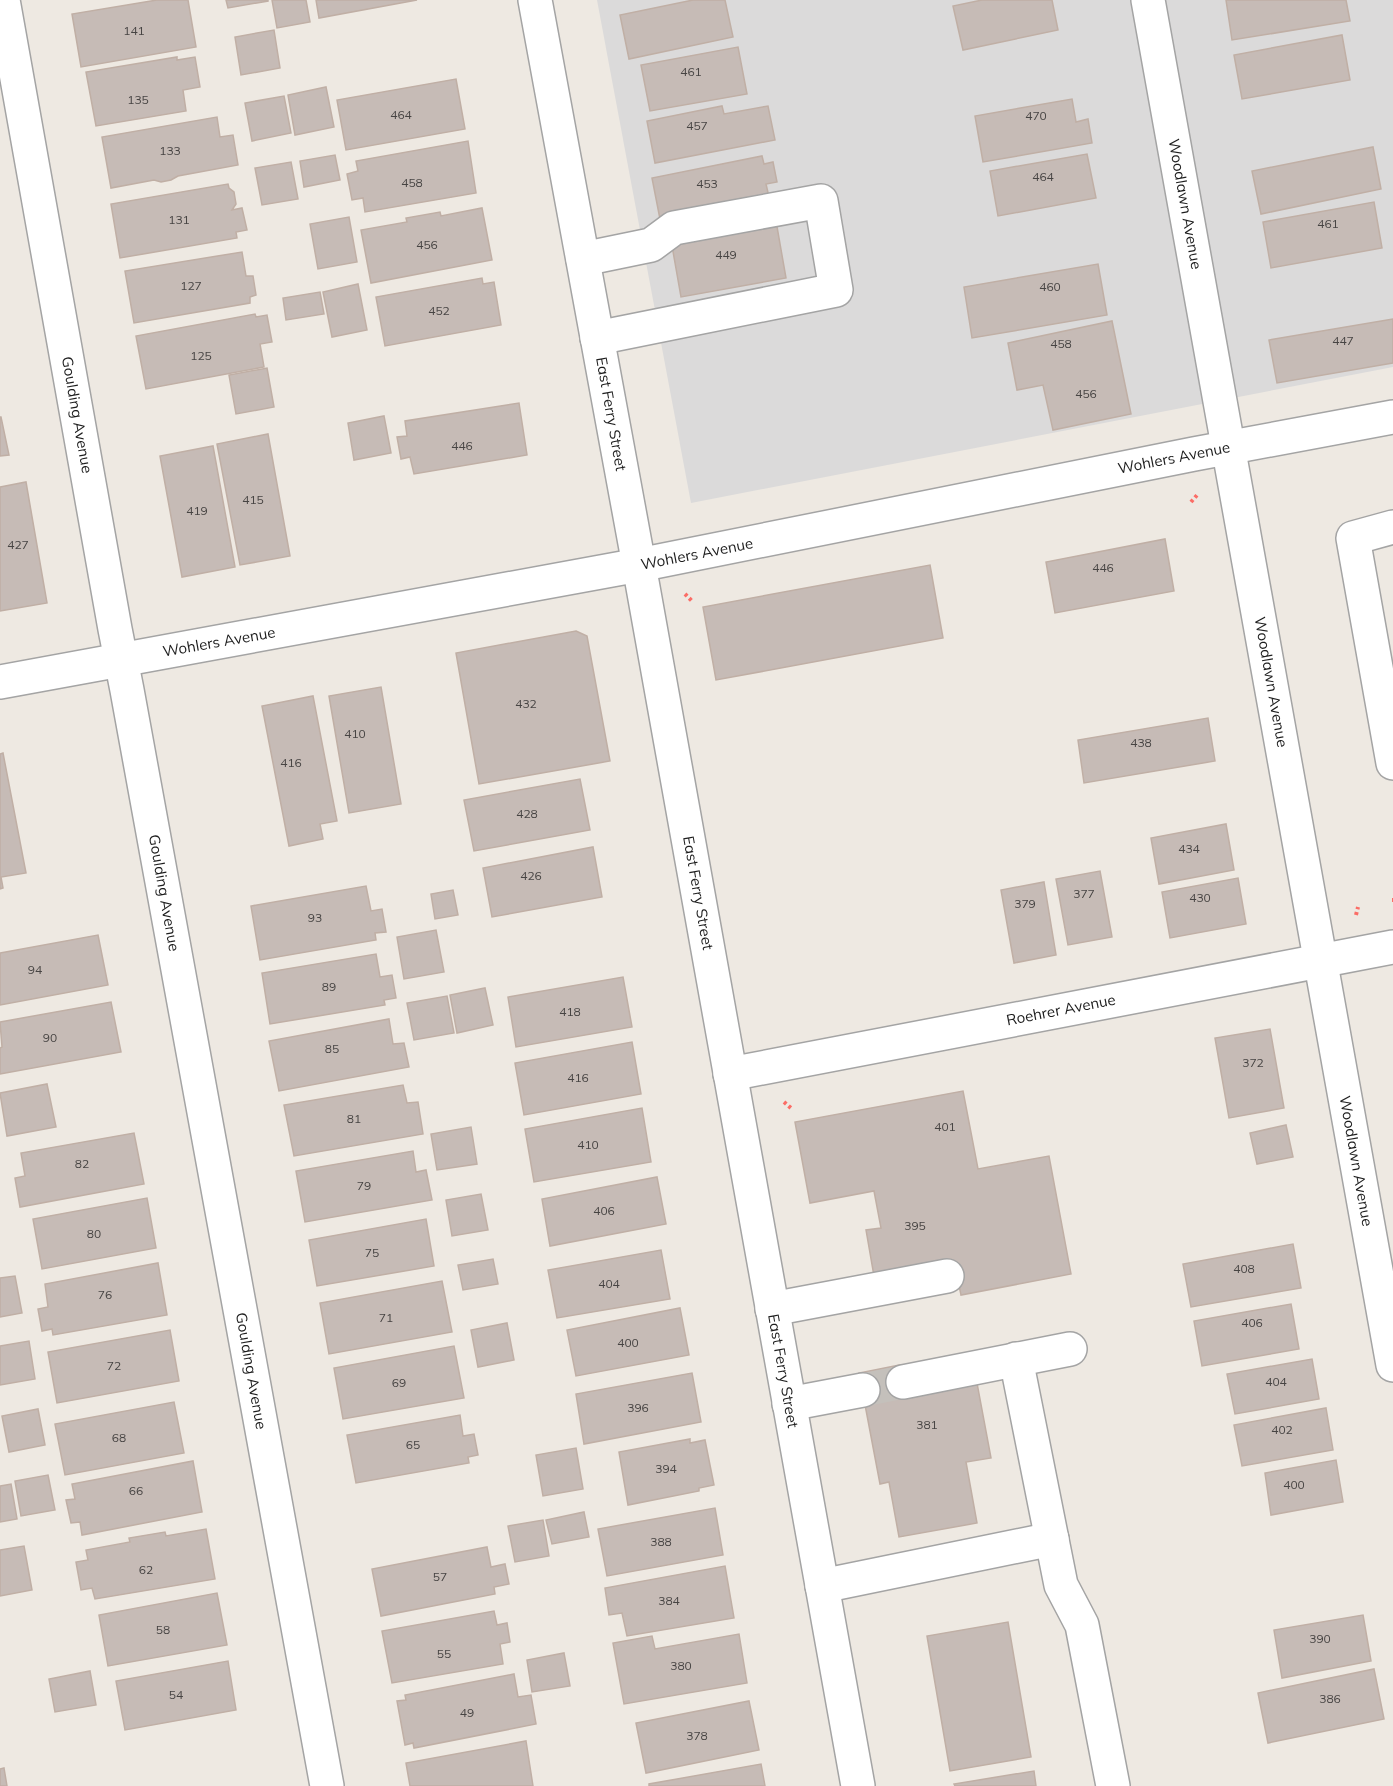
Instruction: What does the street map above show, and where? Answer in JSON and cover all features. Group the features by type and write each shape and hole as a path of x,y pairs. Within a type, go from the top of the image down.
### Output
{"street":[{"name":"Goulding Avenue","path":"3,0 327,1786"},
{"name":"East Ferry Street","path":"535,0 858,1786"},
{"name":"Woodlawn Avenue","path":"1148,0 1393,1365"},
{"path":"583,259 651,245 674,228 820,201 837,290 597,338"},
{"name":"Wohlers Avenue","path":"0,682 639,565 1229,447 1393,417"},
{"path":"1393,527 1353,538 1383,650 1393,763"},
{"name":"Roehrer Avenue","path":"730,1074 1393,946"},
{"path":"772,1309 947,1276"},
{"path":"903,1382 1070,1348"},
{"path":"1016,1359 1060,1585 1082,1625 1113,1786"},
{"path":"789,1404 863,1390"},
{"path":"822,1586 1052,1539"}],"shaded area":[{"path":"597,0 1393,0 1393,367 691,503"}],"building":[{"path":"157,0 188,0 196,47 81,67 72,14"},
{"path":"226,0 268,0 268,1 228,8"},
{"path":"272,0 306,0 310,22 277,28"},
{"path":"316,0 417,0 319,18"},
{"path":"693,0 725,0 733,37 629,59 620,15"},
{"path":"982,0 1052,0 1058,30 963,50 953,6"},
{"path":"1226,0 1346,0 1350,21 1232,40"},
{"path":"274,30 280,68 241,75 235,37"},
{"path":"1342,35 1350,80 1242,99 1234,55"},
{"path":"738,47 747,94 650,111 641,65"},
{"path":"177,57 177,60 195,57 200,87 183,90 186,111 96,126 86,72"},
{"path":"456,79 465,129 346,150 337,100"},
{"path":"326,87 334,127 295,135 288,95"},
{"path":"284,96 291,133 252,141 245,103"},
{"path":"1072,99 1076,122 1088,119 1092,143 983,162 975,116"},
{"path":"722,106 724,114 768,106 775,140 655,163 647,121"},
{"path":"217,117 220,137 233,135 238,165 178,176 161,182 154,180 111,188 102,137"},
{"path":"468,141 476,193 365,212 363,198 352,200 347,174 358,171 356,161"},
{"path":"1373,147 1381,189 1261,214 1252,171"},
{"path":"1087,154 1096,198 998,216 990,171"},
{"path":"335,155 340,180 304,187 300,161"},
{"path":"762,156 764,164 773,162 777,182 766,184 769,197 660,219 652,178"},
{"path":"291,162 298,199 262,205 255,168"},
{"path":"228,184 234,192 236,204 232,210 242,208 247,230 236,232 237,238 120,258 111,204"},
{"path":"1374,202 1382,248 1271,268 1263,222"},
{"path":"482,208 492,260 371,283 361,230 407,222 406,218 440,212 441,216"},
{"path":"349,217 357,262 318,269 310,224"},
{"path":"776,221 786,278 681,297 671,240"},
{"path":"242,252 246,276 253,276 256,295 250,297 250,303 134,323 125,271"},
{"path":"1098,264 1107,315 972,338 964,287"},
{"path":"482,278 483,284 494,282 501,325 385,346 376,297"},
{"path":"358,284 367,330 332,337 323,292"},
{"path":"320,292 324,314 286,320 283,298"},
{"path":"255,314 256,317 267,315 272,342 260,344 264,367 146,389 136,336"},
{"path":"1393,319 1393,363 1277,383 1269,340"},
{"path":"1112,321 1131,414 1053,430 1043,385 1017,390 1008,343"},
{"path":"267,368 274,407 236,414 229,375"},
{"path":"519,403 527,455 414,474 410,457 401,459 397,437 407,436 405,421"},
{"path":"384,416 391,453 354,460 348,423"},
{"path":"1,417 9,455 0,456"},
{"path":"268,434 290,556 240,565 217,444"},
{"path":"213,446 235,567 182,577 160,456"},
{"path":"26,482 47,603 0,611 0,487"},
{"path":"1165,539 1174,591 1055,613 1046,562"},
{"path":"930,565 943,638 716,680 703,607"},
{"path":"576,631 587,636 610,761 479,784 456,653"},
{"path":"381,687 401,804 349,813 329,696"},
{"path":"313,696 337,821 320,824 323,839 289,846 262,706"},
{"path":"1208,718 1215,761 1084,783 1078,740"},
{"path":"3,753 26,873 1,877 3,888 0,889 0,754"},
{"path":"580,779 590,830 474,851 464,800"},
{"path":"1226,824 1234,870 1159,884 1151,838"},
{"path":"593,847 602,897 492,917 483,868"},
{"path":"1100,871 1112,937 1068,945 1056,879"},
{"path":"1238,878 1246,924 1170,938 1162,892"},
{"path":"1044,882 1056,955 1014,963 1001,890"},
{"path":"366,886 371,911 382,909 386,932 375,933 376,940 260,960 251,906"},
{"path":"453,890 458,915 435,919 431,894"},
{"path":"436,930 444,972 404,979 397,937"},
{"path":"98,935 108,985 0,1005 0,953"},
{"path":"376,954 380,977 392,975 396,998 384,1000 385,1005 270,1024 262,973"},
{"path":"623,977 632,1027 516,1047 508,997"},
{"path":"485,988 493,1025 457,1033 450,995"},
{"path":"447,996 454,1033 414,1040 407,1003"},
{"path":"111,1002 121,1052 0,1074 0,1048 2,1047 0,1022"},
{"path":"389,1019 393,1044 404,1043 409,1067 279,1091 269,1041"},
{"path":"1270,1029 1284,1108 1229,1118 1215,1038"},
{"path":"632,1042 641,1094 524,1115 515,1063"},
{"path":"47,1084 56,1127 7,1136 0,1093"},
{"path":"403,1085 407,1103 418,1102 423,1134 294,1156 284,1105"},
{"path":"963,1091 978,1169 1049,1156 1071,1274 961,1295 954,1261 874,1276 866,1230 881,1228 874,1191 810,1203 795,1122"},
{"path":"642,1108 651,1162 534,1182 525,1129"},
{"path":"1286,1125 1293,1157 1257,1164 1250,1133"},
{"path":"471,1127 477,1164 437,1170 431,1134"},
{"path":"134,1133 144,1184 20,1207 15,1178 25,1176 21,1153"},
{"path":"413,1151 416,1172 426,1170 432,1200 305,1222 296,1171"},
{"path":"657,1177 666,1224 550,1246 542,1199"},
{"path":"481,1194 488,1230 452,1236 446,1200"},
{"path":"147,1198 156,1248 42,1269 33,1219"},
{"path":"426,1219 434,1266 317,1286 309,1240"},
{"path":"1293,1244 1301,1288 1191,1307 1183,1264"},
{"path":"661,1250 670,1299 557,1318 548,1270"},
{"path":"493,1259 498,1284 463,1290 458,1265"},
{"path":"158,1263 167,1315 53,1335 52,1329 42,1331 38,1309 48,1307 45,1284"},
{"path":"15,1276 22,1313 0,1317 0,1278"},
{"path":"442,1281 452,1332 329,1354 320,1303"},
{"path":"1291,1304 1299,1349 1202,1366 1194,1321"},
{"path":"680,1308 689,1355 576,1376 567,1330"},
{"path":"507,1323 514,1360 478,1367 471,1330"},
{"path":"170,1330 179,1381 57,1403 48,1352"},
{"path":"29,1341 35,1379 0,1385 0,1346"},
{"path":"454,1346 464,1398 343,1419 334,1368"},
{"path":"1312,1359 1319,1399 1235,1414 1227,1374"},
{"path":"900,1365 905,1392 977,1383 991,1458 966,1462 977,1523 899,1537 889,1482 880,1484 859,1373"},
{"path":"692,1373 701,1422 584,1444 576,1394"},
{"path":"174,1402 184,1453 65,1475 55,1424"},
{"path":"1326,1408 1333,1450 1242,1466 1234,1425"},
{"path":"38,1409 45,1445 9,1452 2,1416"},
{"path":"460,1415 463,1436 474,1434 478,1455 468,1457 469,1463 356,1483 347,1435"},
{"path":"690,1439 690,1443 705,1440 714,1485 699,1488 699,1491 628,1505 619,1452"},
{"path":"576,1448 583,1489 543,1496 536,1455"},
{"path":"1336,1460 1343,1502 1271,1515 1265,1473"},
{"path":"193,1461 202,1512 82,1535 80,1522 71,1523 66,1500 75,1499 72,1484"},
{"path":"48,1475 55,1510 21,1516 15,1481"},
{"path":"11,1484 17,1519 0,1522 0,1486"},
{"path":"715,1508 723,1555 607,1576 598,1529"},
{"path":"584,1512 589,1537 552,1544 546,1520"},
{"path":"543,1520 549,1556 515,1562 508,1526"},
{"path":"206,1529 215,1579 95,1599 92,1588 81,1590 76,1562 88,1560 86,1550 130,1542 129,1538 165,1532 166,1536"},
{"path":"24,1546 32,1590 0,1596 0,1550"},
{"path":"487,1547 491,1567 505,1564 509,1584 494,1587 495,1594 381,1616 372,1569"},
{"path":"725,1566 734,1618 627,1636 622,1613 609,1615 605,1588"},
{"path":"217,1593 227,1645 108,1666 99,1615"},
{"path":"494,1611 497,1625 507,1623 510,1642 500,1644 503,1664 392,1683 382,1631"},
{"path":"1363,1615 1371,1661 1282,1678 1274,1630"},
{"path":"1008,1622 1031,1757 950,1771 927,1636"},
{"path":"739,1634 747,1683 624,1704 613,1643 652,1636 655,1649"},
{"path":"564,1653 570,1686 532,1692 527,1660"},
{"path":"228,1661 236,1710 125,1730 116,1681"},
{"path":"1374,1669 1384,1719 1268,1743 1258,1693"},
{"path":"90,1671 96,1705 55,1712 49,1679"},
{"path":"514,1674 518,1697 531,1695 536,1724 414,1748 413,1743 405,1745 397,1701 406,1700 405,1695"},
{"path":"749,1701 759,1750 646,1773 636,1723"},
{"path":"526,1741 533,1786 410,1786 406,1763"},
{"path":"761,1764 765,1786 649,1786 649,1784"},
{"path":"4,1768 7,1786 0,1786 0,1769"},
{"path":"1034,1771 1036,1786 955,1786 954,1784"}],"tunnel":[{"path":"863,1390 903,1382"}]}
